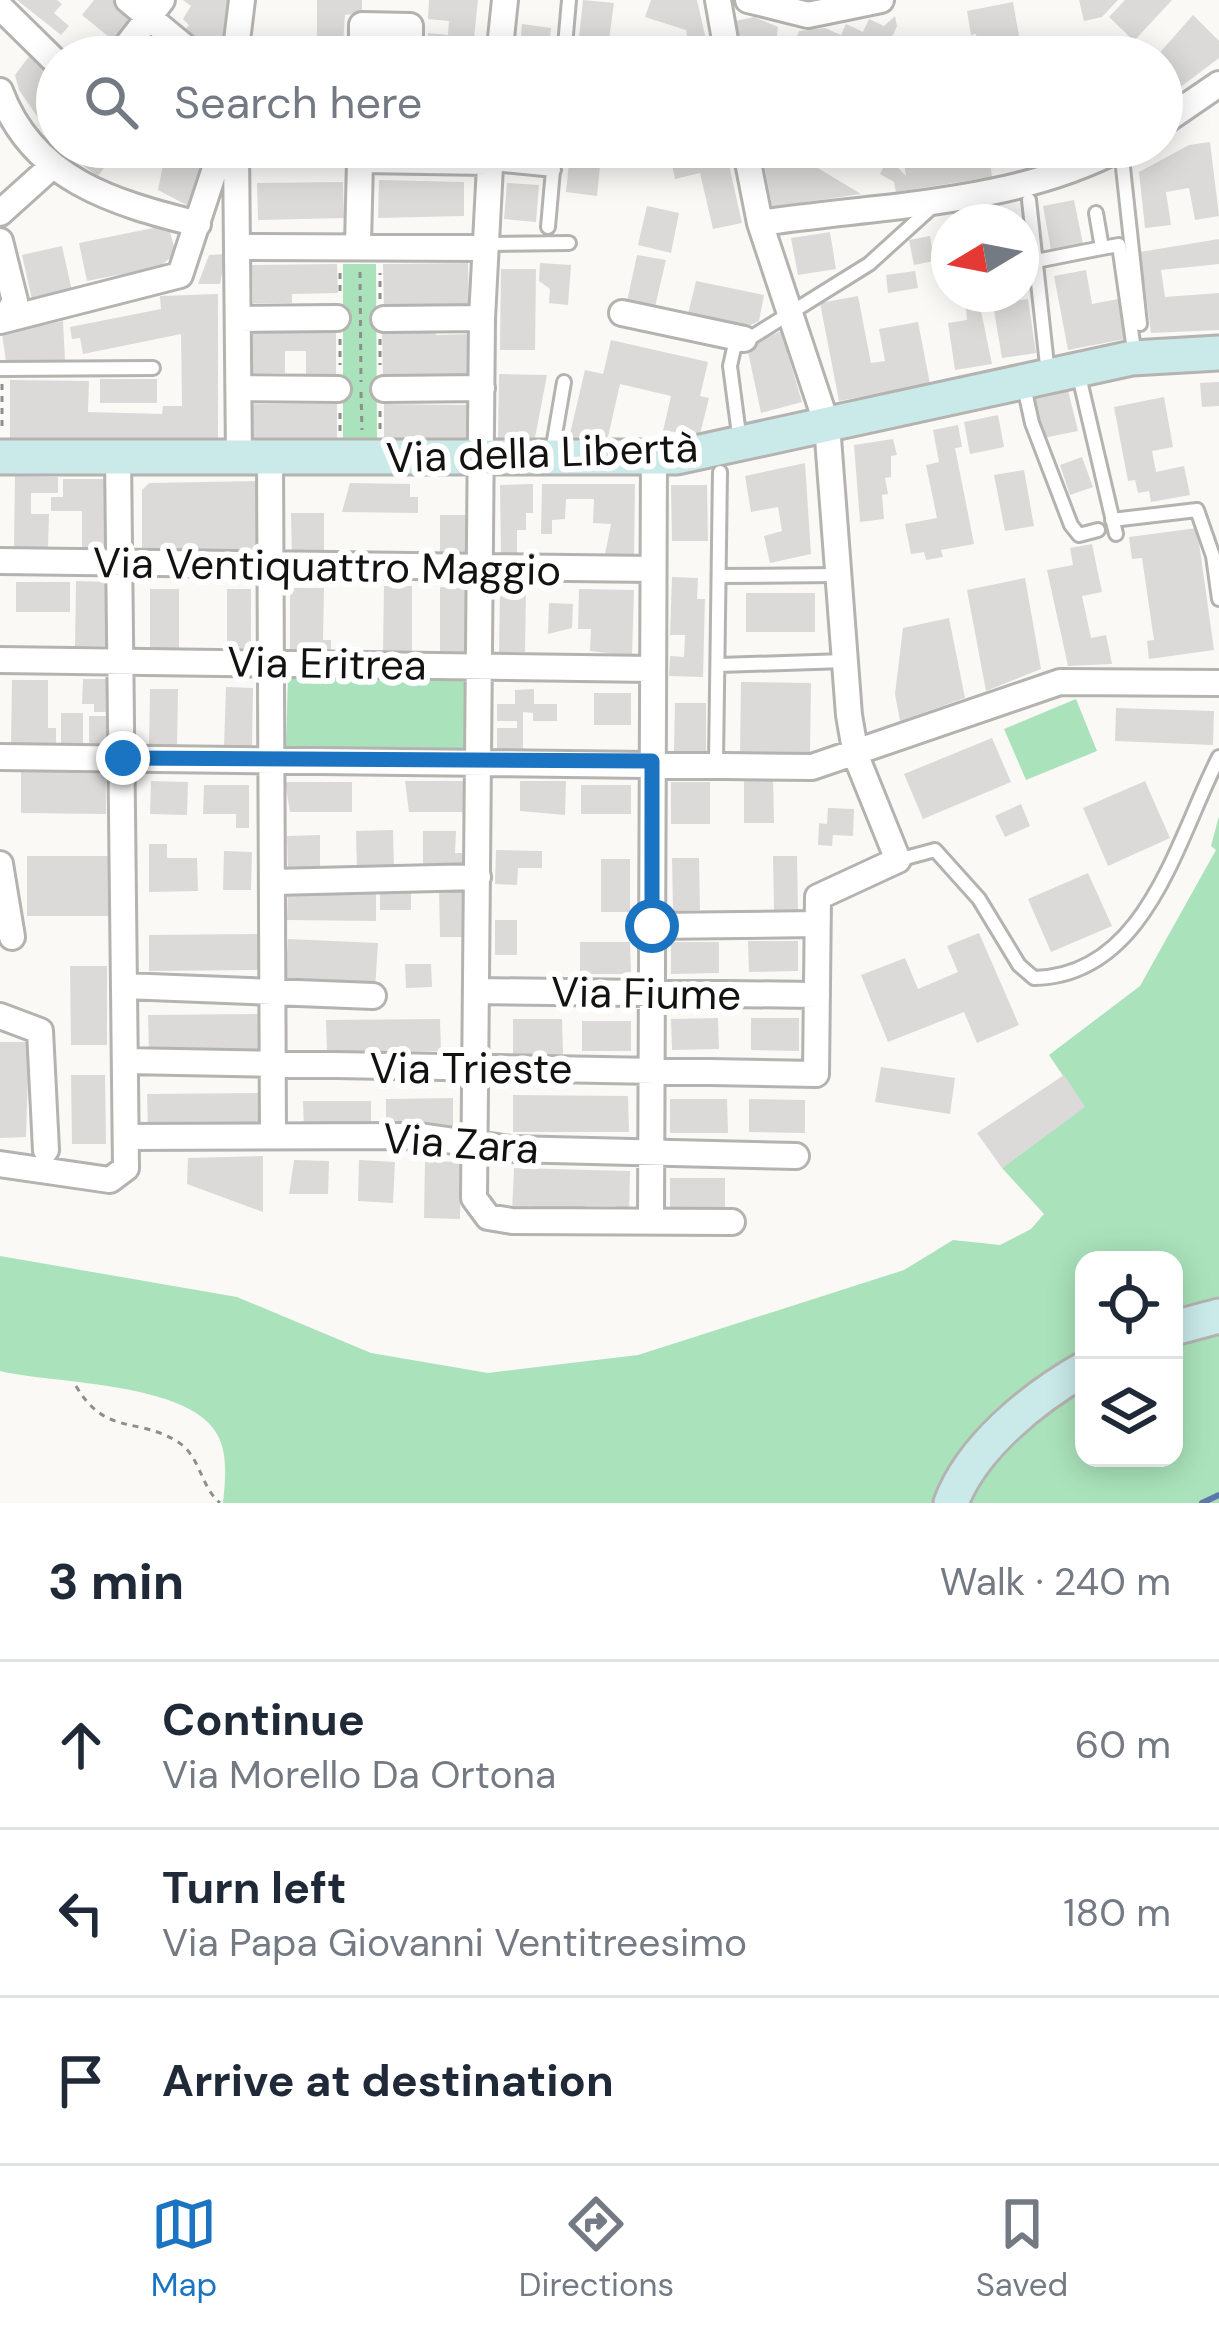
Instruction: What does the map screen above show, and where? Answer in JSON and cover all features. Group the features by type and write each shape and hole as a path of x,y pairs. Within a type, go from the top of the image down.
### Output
{"main road":[{"name":"Via della Libertà","path":"1,447 118,457 254,457 340,451 380,457 654,457 827,425 1050,375 1137,341 1219,353"},
{"path":"1183,1326 1219,1316"},
{"path":"951,1503 993,1440 1052,1387 1075,1374"}],"street":[{"path":"128,0 156,8 176,36"},
{"path":"238,36 242,0"},
{"path":"501,36 505,0"},
{"path":"718,0 724,36"},
{"path":"748,0 812,7 881,0"},
{"path":"0,7 36,42"},
{"path":"134,36 156,8"},
{"path":"362,36 362,25 410,26 410,36"},
{"path":"1183,109 1219,84"},
{"path":"0,91 8,113 36,150"},
{"path":"0,213 50,168 84,189 198,224"},
{"path":"3,319 133,291 180,275 215,168"},
{"path":"237,168 238,388 274,566 273,1136"},
{"path":"360,168 360,250"},
{"path":"493,168 482,319 474,1198 488,1217 732,1222"},
{"path":"749,168 760,223 827,425 856,756 898,860 818,897 817,995"},
{"path":"760,223 1022,185 1082,168"},
{"path":"0,241 15,301 3,319"},
{"path":"240,247 484,246"},
{"path":"240,319 339,312"},
{"path":"381,313 482,319"},
{"path":"622,313 744,339"},
{"path":"238,388 339,387"},
{"path":"381,390 482,388"},
{"path":"0,1164 110,1180 126,1168 118,457"},
{"path":"651,1220 654,457"},
{"name":"Via Ventiquattro Maggio","path":"0,561 653,569"},
{"name":"Via Eritrea","path":"0,660 653,669"},
{"path":"0,757 812,766 856,756 1060,682 1219,682"},
{"path":"0,864 12,937"},
{"path":"273,882 478,877"},
{"path":"652,926 817,924"},
{"path":"125,986 373,996"},
{"name":"Via Fiume","path":"476,991 817,995"},
{"name":"Via Trieste","path":"126,1061 816,1074 817,995"},
{"path":"0,1016 40,1031 46,1150"},
{"name":"Via Zara","path":"126,1137 475,1140 510,1149 796,1156"}],"lane":[{"path":"566,36 569,0"},
{"path":"544,168 554,170 548,227"},
{"path":"1124,168 1137,341"},
{"path":"740,443 730,366 734,348 869,263 940,199"},
{"path":"1029,200 1029,204"},
{"path":"1096,213 1102,248"},
{"path":"484,246 569,243"},
{"path":"1039,260 1119,245 1137,341"},
{"path":"1039,285 1050,375 1114,527 1197,510 1213,556 1219,599"},
{"path":"1,369 153,368"},
{"path":"1050,375 1032,423 1071,525 1078,536 1099,530"},
{"path":"551,457 564,382"},
{"path":"716,762 719,472"},
{"path":"720,576 840,575"},
{"path":"719,665 846,661"},
{"path":"898,860 935,850 980,899 1019,965 1034,978 1054,978 1124,942 1151,902 1219,757"}],"path":[{"path":"360,250 362,445 340,451 339,312 360,250"},
{"path":"360,250 381,313 380,457"},
{"path":"1,369 1,447"},
{"path":"76,1386 94,1412 112,1424 159,1431 192,1452 220,1503"}],"green space":[{"path":"343,264 376,264 377,439 343,440"},
{"path":"288,674 469,676 469,750 286,748"},
{"path":"1076,699 1097,751 1026,780 1004,729"},
{"path":"1219,816 1219,1503 223,1503 222,1445 205,1419 182,1405 120,1388 0,1371 0,1256 237,1297 371,1353 488,1373 638,1355 904,1270 953,1240 1000,1245 1031,1229 1044,1214 1002,1168 1084,1107 1049,1055 1140,986 1216,850 1211,846"}],"building":[{"path":"17,0 57,0 62,4 54,13 69,26 61,35"},
{"path":"94,0 114,0 134,16 118,36 108,36 82,15"},
{"path":"183,0 229,0 223,36 181,35 189,25 183,19 191,6"},
{"path":"317,0 362,0 362,13 345,15 344,36 317,36"},
{"path":"429,0 478,0 474,36 428,36 448,35 449,21 428,19"},
{"path":"583,0 614,3 610,36 579,36"},
{"path":"651,0 697,0 705,36 687,36 686,30 645,17"},
{"path":"1079,0 1118,0 1102,17 1084,21"},
{"path":"1125,0 1172,0 1139,36 1129,36 1109,17"},
{"path":"1013,2 1019,36 971,35 967,11"},
{"path":"1193,15 1219,41 1219,58 1183,85 1183,36 1174,36"},
{"path":"895,16 892,36 797,36 799,31 825,28 841,35 846,24 863,32 869,19 884,26"},
{"path":"754,17 778,27 777,36 738,36 736,21"},
{"path":"522,24 551,28 550,36 521,36"},
{"path":"30,55 36,61 36,115 19,90 15,75"},
{"path":"1210,142 1219,216 1195,220 1189,188 1166,192 1171,225 1145,228 1139,172 1183,168 1183,148"},
{"path":"162,168 201,168 196,210 158,190"},
{"path":"568,168 600,168 597,196 566,192"},
{"path":"673,168 730,168 742,223 713,229 700,173 675,179"},
{"path":"765,168 818,168 861,194 772,207"},
{"path":"883,168 898,168 906,176 905,168 991,168 992,177 896,192 894,182 880,174"},
{"path":"379,180 464,182 464,216 378,218"},
{"path":"343,182 344,218 258,220 257,183"},
{"path":"507,183 539,185 536,222 504,219"},
{"path":"1074,200 1083,244 1051,250 1043,206"},
{"path":"647,206 679,213 671,253 638,245"},
{"path":"168,225 176,253 159,267 87,281 79,243"},
{"path":"830,232 836,269 798,275 791,238"},
{"path":"930,236 931,262 914,265 909,240"},
{"path":"1219,239 1219,264 1161,270 1165,297 1219,293 1219,330 1151,333 1140,252"},
{"path":"62,246 72,291 32,300 22,255"},
{"path":"226,254 220,284 198,284 209,255"},
{"path":"637,255 666,260 653,315 625,311"},
{"path":"468,263 469,304 384,311 383,264"},
{"path":"540,263 571,265 568,305 549,303 550,289 539,281"},
{"path":"337,264 338,293 292,294 292,303 253,303 252,265"},
{"path":"501,269 536,269 535,350 500,350"},
{"path":"1086,270 1092,304 1123,298 1130,338 1068,350 1054,276"},
{"path":"915,271 918,288 888,293 886,275"},
{"path":"696,281 764,295 759,321 740,330 687,318"},
{"path":"218,294 218,443 10,443 10,380 89,381 88,412 162,414 163,406 182,406 181,334 83,354 80,338 72,339 70,327 161,309 160,296"},
{"path":"858,296 871,363 885,361 879,329 918,322 930,384 839,401 820,303"},
{"path":"966,312 981,312 992,364 955,370 948,323 967,320"},
{"path":"994,312 1030,312 1036,353 1002,358"},
{"path":"63,321 65,360 6,362 2,333"},
{"path":"436,329 436,335 470,334 471,377 383,379 382,330"},
{"path":"781,331 802,402 761,413 747,347"},
{"path":"250,333 336,333 336,375 306,375 306,351 285,351 285,373 250,373"},
{"path":"611,340 708,362 700,396 709,398 700,434 663,431 671,396 620,384 606,446 569,438 585,370 603,374"},
{"path":"499,374 547,375 534,443 498,444"},
{"path":"100,379 157,379 157,403 100,403"},
{"path":"1219,382 1219,406 1202,407 1200,383"},
{"path":"1068,390 1078,431 1043,438 1034,396"},
{"path":"1164,397 1173,447 1152,451 1156,472 1184,466 1190,495 1151,502 1149,491 1138,493 1135,480 1128,481 1114,407"},
{"path":"251,404 337,404 337,440 251,440"},
{"path":"384,404 469,405 469,440 384,440"},
{"path":"998,415 1004,447 970,454 964,422"},
{"path":"958,425 962,447 955,448 974,544 941,550 943,557 926,560 924,552 911,554 905,524 937,518 926,465 939,462 933,430"},
{"path":"893,439 897,455 891,456 891,477 885,478 884,519 860,522 854,445"},
{"path":"1082,457 1093,487 1070,495 1060,465"},
{"path":"805,463 811,554 770,563 764,536 782,531 778,507 751,512 745,476"},
{"path":"1024,470 1034,526 1005,531 994,475"},
{"path":"15,476 58,477 58,493 31,493 31,514 49,514 48,549 14,549"},
{"path":"63,479 113,479 114,550 82,550 82,511 51,511 51,497 63,497"},
{"path":"263,481 262,538 256,538 256,552 170,551 169,558 149,558 142,549 142,490 149,483"},
{"path":"350,483 410,484 410,497 418,497 418,513 342,512"},
{"path":"533,484 533,513 526,513 526,530 517,530 517,554 501,554 500,485"},
{"path":"542,484 635,484 634,558 604,559 611,524 593,523 594,499 566,499 565,519 552,520 552,534 541,534"},
{"path":"671,485 707,485 708,541 672,541"},
{"path":"291,513 324,513 324,557 292,557"},
{"path":"440,515 468,515 468,556 440,556"},
{"path":"1197,528 1214,650 1149,659 1147,641 1154,640 1142,558 1132,559 1129,537"},
{"path":"1092,544 1102,592 1082,596 1091,638 1106,635 1112,664 1068,666 1047,570 1073,565 1070,548"},
{"path":"672,577 698,578 697,599 705,599 703,677 669,676 670,656 684,657 685,635 670,635"},
{"path":"1025,578 1041,669 986,691 967,590"},
{"path":"76,581 114,582 113,646 75,646"},
{"path":"16,582 70,582 70,612 16,612"},
{"path":"384,586 412,586 412,653 383,652"},
{"path":"440,587 468,588 468,653 440,653"},
{"path":"290,588 324,588 323,640 331,640 331,654 290,653"},
{"path":"500,588 526,589 525,652 499,652"},
{"path":"150,589 179,589 179,648 150,648"},
{"path":"227,589 251,589 251,648 227,648"},
{"path":"579,589 634,590 632,656 590,651 591,629 578,629"},
{"path":"746,593 815,593 815,632 746,632"},
{"path":"549,603 573,604 572,628 548,634"},
{"path":"949,618 965,698 900,721 895,694 903,628"},
{"path":"83,679 116,679 115,712 94,712 94,704 82,704"},
{"path":"12,680 48,680 48,728 56,728 56,745 11,745"},
{"path":"741,682 811,683 810,754 740,753"},
{"path":"226,687 253,688 252,748 224,747"},
{"path":"150,689 178,689 177,748 149,747"},
{"path":"534,689 534,704 557,704 557,721 533,721 533,713 523,712 523,749 497,749 497,728 517,728 517,721 497,721 497,704 515,704 515,690"},
{"path":"594,693 631,693 631,725 594,725"},
{"path":"675,703 706,703 706,751 674,751"},
{"path":"1116,708 1214,711 1213,745 1115,741"},
{"path":"61,713 83,713 83,744 61,744"},
{"path":"89,716 115,716 115,745 89,745"},
{"path":"992,738 1011,782 923,819 904,774"},
{"path":"21,770 106,771 106,814 21,813"},
{"path":"744,777 773,777 774,823 744,823"},
{"path":"151,781 188,782 187,815 150,814"},
{"path":"405,781 465,781 466,812 409,812"},
{"path":"520,781 566,781 565,815 520,811"},
{"path":"1145,781 1170,838 1108,866 1083,808"},
{"path":"285,782 352,782 352,812 290,812"},
{"path":"671,782 710,782 710,824 671,824"},
{"path":"204,785 249,785 249,828 236,828 236,814 203,814"},
{"path":"581,785 631,785 631,814 581,814"},
{"path":"1021,804 1030,826 1005,837 995,816"},
{"path":"828,808 854,809 853,836 833,835 832,846 818,845 819,823 827,824"},
{"path":"393,830 394,870 357,871 356,831"},
{"path":"423,831 456,831 455,853 468,853 468,874 423,869"},
{"path":"320,835 320,873 288,873 287,836"},
{"path":"149,844 167,844 167,858 197,858 198,891 149,892"},
{"path":"496,850 542,851 542,868 518,868 517,885 495,884"},
{"path":"224,851 252,852 251,890 223,890"},
{"path":"27,856 116,856 116,916 27,916"},
{"path":"773,856 797,856 798,910 774,910"},
{"path":"672,858 699,858 700,910 673,911"},
{"path":"601,859 630,859 630,912 601,912"},
{"path":"1088,873 1112,926 1051,952 1028,899"},
{"path":"288,884 376,885 376,921 287,920"},
{"path":"380,885 411,885 411,910 380,910"},
{"path":"439,890 467,890 467,937 440,937"},
{"path":"495,920 517,920 517,955 495,955"},
{"path":"979,933 1019,1025 977,1043 964,1012 888,1042 861,975 905,958 918,989 958,972 947,946"},
{"path":"263,934 264,970 149,971 149,935"},
{"path":"288,939 378,943 375,989 285,985"},
{"path":"748,941 798,941 798,971 749,972"},
{"path":"580,942 630,942 631,974 580,974"},
{"path":"671,942 719,942 719,973 671,974"},
{"path":"405,964 431,964 432,987 406,988"},
{"path":"70,966 107,966 107,1045 71,1045"},
{"path":"263,1014 263,1050 149,1051 148,1015"},
{"path":"718,1018 719,1049 672,1050 671,1019"},
{"path":"751,1018 799,1018 799,1051 751,1050"},
{"path":"440,1019 441,1051 327,1052 326,1020"},
{"path":"513,1019 562,1019 563,1054 513,1055"},
{"path":"582,1021 631,1021 631,1051 582,1051"},
{"path":"0,1042 29,1042 26,1137 0,1138"},
{"path":"881,1067 955,1078 950,1114 875,1102"},
{"path":"71,1075 105,1075 106,1144 72,1144"},
{"path":"1064,1075 1085,1107 1002,1168 977,1133"},
{"path":"262,1093 262,1129 148,1130 147,1094"},
{"path":"513,1095 628,1096 629,1132 513,1132"},
{"path":"453,1098 453,1131 386,1132 386,1099"},
{"path":"670,1099 727,1099 728,1133 670,1133"},
{"path":"749,1099 805,1100 805,1133 749,1132"},
{"path":"303,1101 371,1101 371,1130 304,1131"},
{"path":"263,1156 263,1212 187,1184 188,1158"},
{"path":"294,1160 329,1161 328,1194 289,1194"},
{"path":"359,1160 395,1162 393,1203 358,1201"},
{"path":"425,1161 461,1162 460,1219 424,1218"},
{"path":"514,1168 630,1171 629,1214 616,1213 616,1206 585,1206 585,1214 528,1206 528,1213 512,1212"},
{"path":"670,1178 725,1178 725,1212 670,1212"}],"waterway":[{"path":"1202,1503 1219,1495"}],"route":[{"path":"123,758 652,761 652,926"}]}
